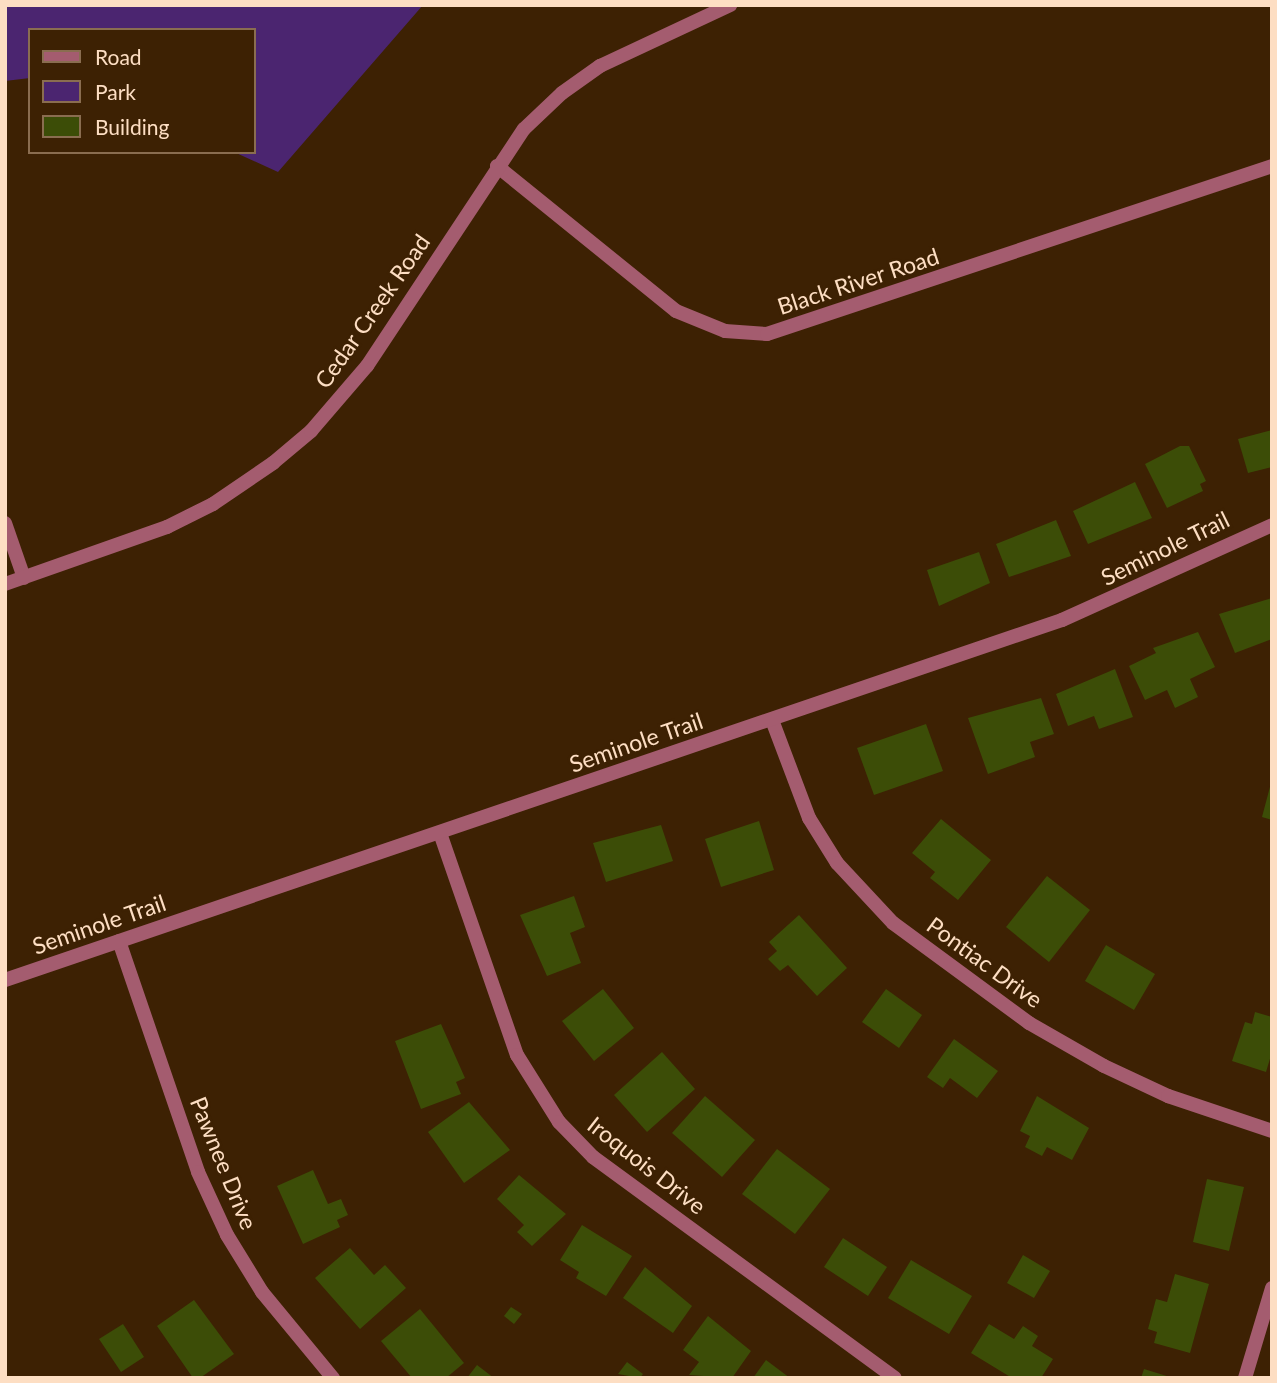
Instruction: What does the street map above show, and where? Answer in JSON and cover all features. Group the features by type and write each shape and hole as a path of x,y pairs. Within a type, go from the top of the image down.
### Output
{"street":[{"name":"Cedar Creek Road","path":"5,584 167,527 213,504 311,431 367,366 498,166 534,120 600,66 730,5"},
{"name":"Black River Road","path":"498,166 676,311 725,331 767,334 1272,166"},
{"path":"5,523 23,578"},
{"name":"Seminole Trail","path":"5,980 1062,620 1272,525"},
{"name":"Pontiac Drive","path":"772,720 809,818 837,863 893,923 1029,1023 1104,1066 1168,1096 1272,1130"},
{"name":"Iroquois Drive","path":"440,833 517,1055 559,1122 593,1157 895,1378"},
{"name":"Pawnee Drive","path":"119,942 198,1172 227,1235 262,1292 333,1378"},
{"path":"1245,1378 1272,1288"}],"green space":[{"path":"5,5 423,5 278,172 238,154 256,154 256,28 28,28 28,78 5,81"}],"building":[{"path":"1272,430 1272,467 1248,473 1238,439"},
{"path":"1180,446 1189,446 1206,481 1200,484 1203,491 1167,508 1145,464"},
{"path":"1135,482 1152,518 1088,544 1073,511"},
{"path":"1056,520 1071,556 1009,577 996,544"},
{"path":"979,552 990,583 939,606 927,570"},
{"path":"1272,598 1272,639 1235,653 1219,614"},
{"path":"1198,632 1215,667 1190,679 1198,697 1175,708 1167,690 1145,700 1129,666 1156,653 1153,648"},
{"path":"1115,669 1133,717 1099,729 1094,716 1068,726 1056,694"},
{"path":"1041,698 1054,734 1030,742 1035,757 988,774 968,718"},
{"path":"926,724 943,771 874,795 857,748"},
{"path":"1272,783 1272,820 1262,817"},
{"path":"941,819 991,860 958,900 930,878 935,872 912,853"},
{"path":"759,821 774,870 721,887 705,839"},
{"path":"661,825 673,861 606,882 593,843"},
{"path":"1047,876 1090,910 1049,962 1006,927"},
{"path":"574,896 585,927 570,933 581,963 547,976 520,915"},
{"path":"799,915 847,968 817,996 788,965 780,971 768,959 777,951 769,942"},
{"path":"1106,945 1155,974 1134,1010 1085,981"},
{"path":"603,989 634,1028 594,1061 562,1021"},
{"path":"886,989 922,1015 899,1048 862,1022"},
{"path":"1255,1012 1272,1017 1272,1052 1266,1072 1232,1061 1245,1022 1252,1024"},
{"path":"441,1024 465,1078 456,1082 461,1094 421,1109 395,1041"},
{"path":"954,1039 998,1071 977,1098 950,1078 943,1088 927,1077"},
{"path":"662,1052 695,1089 647,1132 614,1095"},
{"path":"705,1096 755,1140 722,1177 672,1133"},
{"path":"1037,1096 1089,1128 1072,1160 1047,1147 1042,1156 1025,1147 1030,1136 1020,1131"},
{"path":"469,1102 510,1150 464,1183 428,1132"},
{"path":"777,1149 830,1189 795,1234 742,1194"},
{"path":"313,1170 328,1204 341,1199 348,1215 337,1220 340,1227 303,1244 277,1186"},
{"path":"519,1175 566,1214 532,1246 517,1232 524,1225 497,1199"},
{"path":"1207,1179 1244,1187 1229,1251 1193,1242"},
{"path":"582,1225 632,1256 606,1296 576,1278 579,1272 560,1260"},
{"path":"843,1238 887,1267 868,1296 824,1267"},
{"path":"350,1248 374,1275 385,1265 406,1288 360,1329 315,1278"},
{"path":"1023,1255 1050,1271 1034,1298 1007,1283"},
{"path":"911,1260 972,1296 949,1334 888,1298"},
{"path":"645,1267 692,1306 673,1333 623,1298"},
{"path":"1175,1274 1209,1284 1190,1353 1154,1343 1157,1332 1148,1329 1156,1299 1167,1302"},
{"path":"194,1300 234,1354 200,1378 193,1378 157,1326"},
{"path":"511,1307 522,1314 514,1324 504,1316"},
{"path":"420,1309 464,1363 446,1378 412,1378 381,1341"},
{"path":"708,1316 751,1351 732,1378 689,1375 699,1362 683,1350"},
{"path":"123,1324 144,1357 121,1372 99,1339"},
{"path":"989,1324 1014,1339 1023,1326 1038,1336 1032,1346 1053,1359 1041,1378 1012,1378 971,1353"},
{"path":"766,1360 790,1378 753,1378"},
{"path":"627,1362 643,1374 640,1378 618,1374"},
{"path":"477,1365 494,1378 467,1378"},
{"path":"1144,1369 1170,1377 1170,1378 1141,1378"}]}
